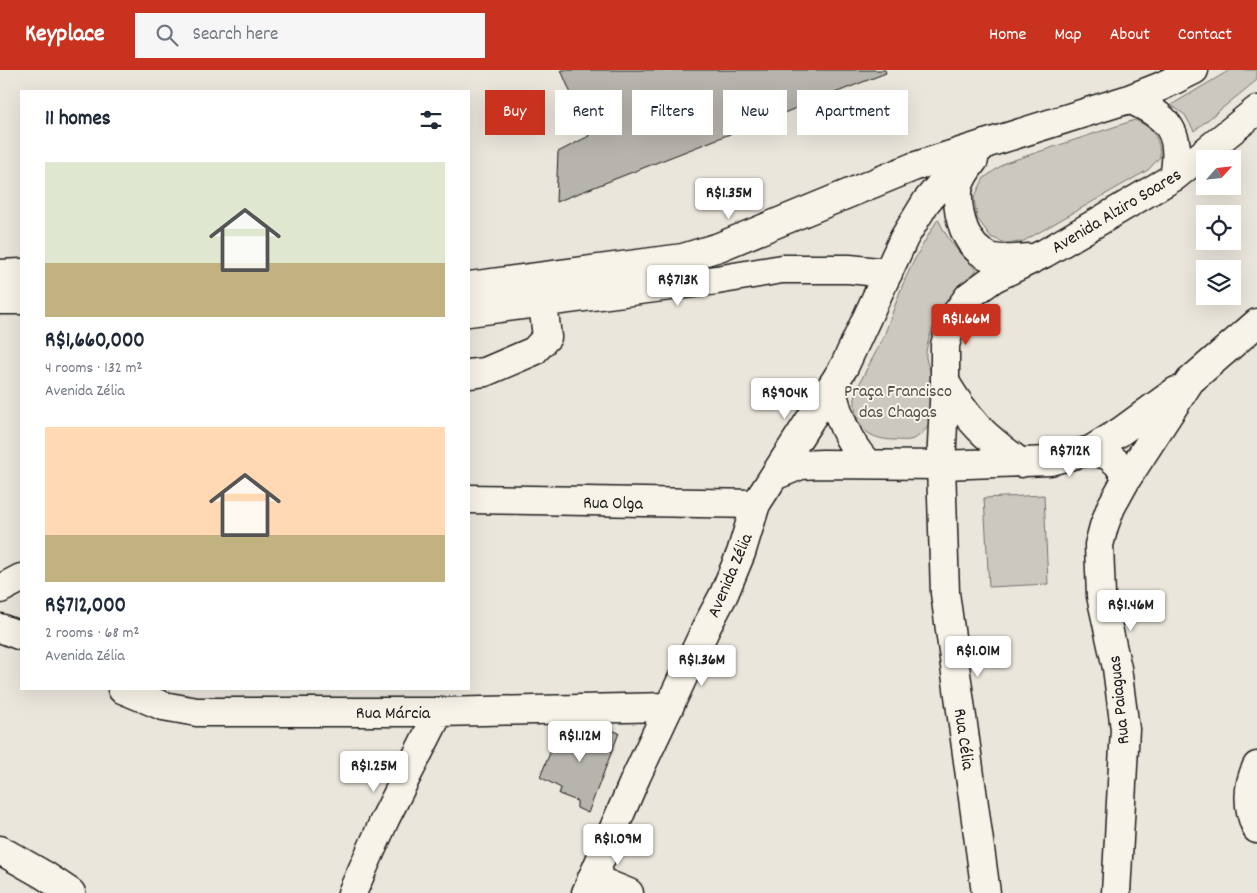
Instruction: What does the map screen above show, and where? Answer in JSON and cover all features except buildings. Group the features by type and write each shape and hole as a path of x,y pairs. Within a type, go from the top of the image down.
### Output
{"street":[{"path":"470,286 683,258 744,237 913,166 1129,99 1162,86 1194,70"},
{"path":"1129,99 1153,110 1166,120 1174,137 1178,152 1174,177"},
{"name":"Avenida Alziro Soares","path":"1045,253 1174,177 1257,110"},
{"path":"985,144 964,174 958,190 960,219 970,241 988,256 1004,260 1029,258 1045,253"},
{"name":"Avenida Zélia","path":"589,886 706,626 724,594 741,553 756,504 831,387 859,338 904,238 926,202 953,172 985,144"},
{"path":"941,465 945,345 952,318 969,296 994,278 1045,253"},
{"path":"470,312 717,280 782,269 849,268 888,274"},
{"path":"0,274 20,273"},
{"path":"0,300 20,300"},
{"path":"470,374 485,372 534,351 547,337 543,303"},
{"name":"Rua Paiaguas","path":"1116,893 1125,729 1117,668 1101,596 1099,545 1111,507 1127,478 1190,381 1257,323"},
{"path":"774,476 801,465 867,463 941,465 1050,461 1091,450 1120,432 1190,381"},
{"path":"945,382 970,421 992,443 1021,463"},
{"path":"831,387 842,424 858,454 867,463"},
{"path":"1091,450 1109,456 1118,464 1127,478"},
{"name":"Rua Célia","path":"941,465 945,592 986,893"},
{"name":"Rua Olga","path":"470,500 756,504"},
{"path":"0,589 20,579"},
{"path":"0,628 20,636"},
{"name":"Rua Márcia","path":"124,690 163,706 197,712 439,712 669,708"},
{"path":"352,893 385,819 439,712"},
{"path":"1257,766 1249,795 1250,815 1257,829"},
{"path":"0,850 71,893"},
{"path":"589,886 629,893"}],"green space":[{"path":"1230,70 1257,70 1257,80 1194,131 1185,115 1171,105"},
{"path":"1135,120 1146,126 1154,134 1160,150 1160,157 1148,170 1022,242 1005,243 991,237 977,218 974,198 984,178 1005,163"},
{"name":"Praça Francisco das Chagas","path":"938,219 955,247 977,270 944,306 929,340 926,358 929,369 937,384 939,395 937,408 931,422 922,434 910,440 877,437 864,430 860,424 855,408 855,398 863,376 884,336 906,277"},
{"path":"1044,495 1048,584 989,587 984,498"}]}
